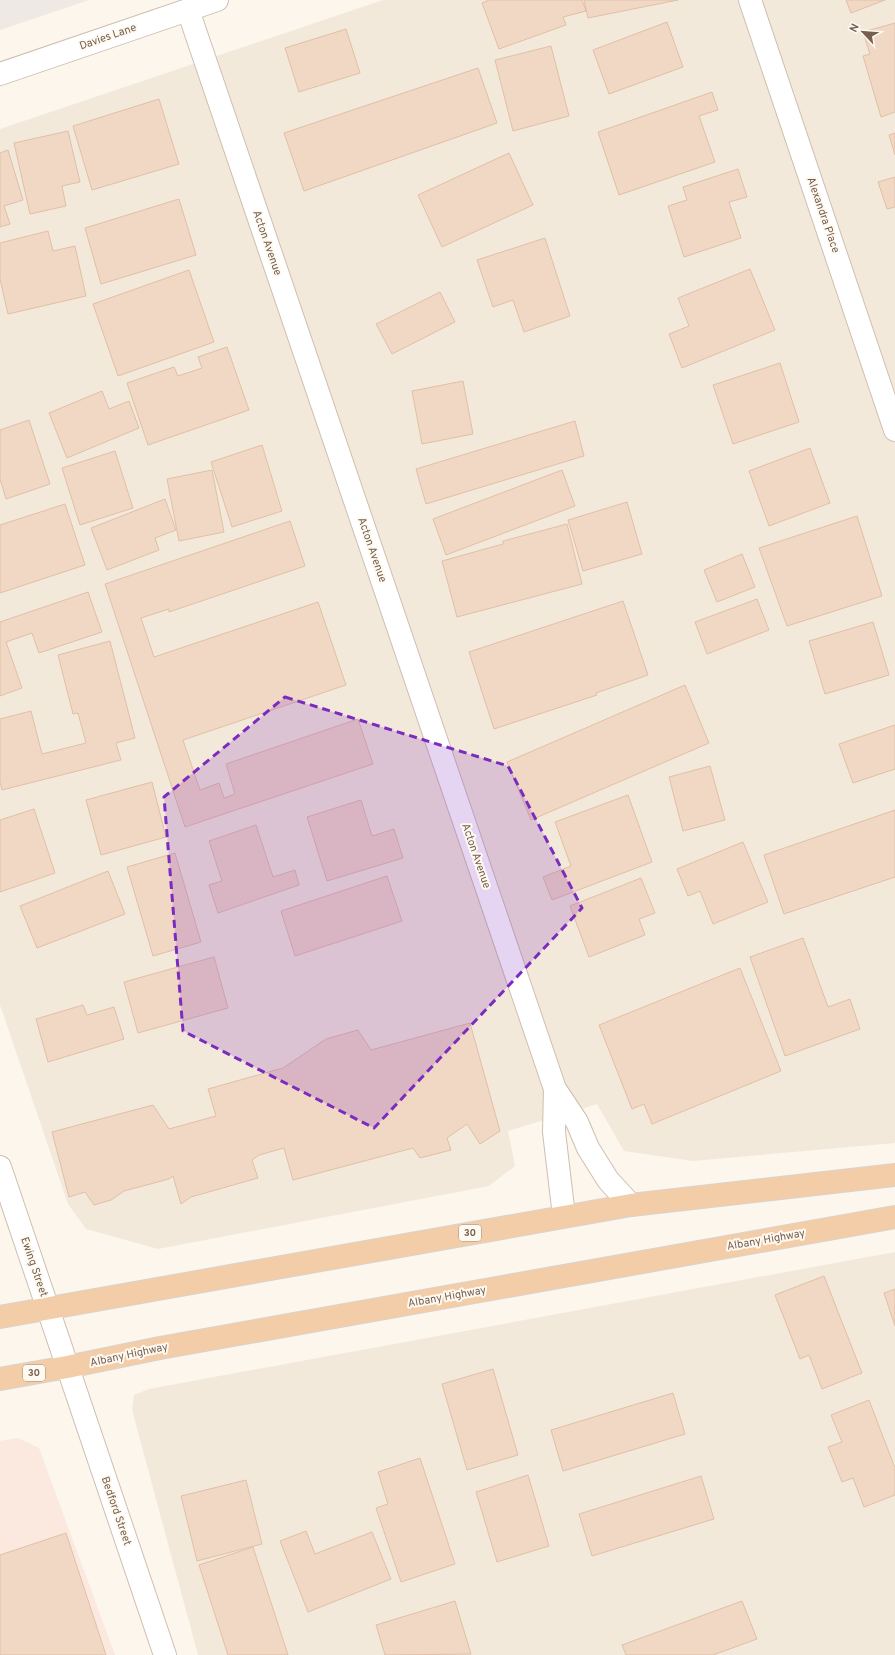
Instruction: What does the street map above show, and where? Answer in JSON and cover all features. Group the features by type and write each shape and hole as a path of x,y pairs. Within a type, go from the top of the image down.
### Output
{"highway":[{"name":"30","path":"0,1317 631,1205 895,1175"},
{"name":"Albany Highway","path":"0,1379 67,1368 142,1351 895,1217"}],"street":[{"name":"Davies Lane","path":"0,74 217,0"},
{"name":"Alexandra Place","path":"750,0 895,430"},
{"name":"Acton Avenue","path":"188,10 555,1089 577,1122 588,1148 608,1180 631,1205"},
{"name":"Acton Avenue","path":"555,1089 554,1132 564,1216"},
{"name":"Ewing Street","path":"0,1167 67,1368"},
{"name":"Bedford Street","path":"67,1368 165,1655"}],"highlighted area":[{"path":"285,697 508,766 582,908 374,1128 183,1031 164,797"}],"shaded area":[{"path":"0,0 89,0 0,30"},
{"path":"383,0 895,0 895,1143 693,1161 624,1151 597,1104 508,1131 515,1166 489,1186 158,1249 86,1229 68,1204 0,1005 0,129"},
{"path":"895,1252 895,1655 198,1655 132,1410 134,1395 149,1389"},
{"path":"18,1438 39,1448 115,1655 0,1655 0,1441"}],"building":[{"path":"489,0 582,0 586,11 563,17 566,25 499,49 482,3"},
{"path":"584,0 678,0 588,18"},
{"path":"846,0 885,0 851,13"},
{"path":"667,22 683,67 609,94 593,50"},
{"path":"895,23 895,112 881,117 863,56 870,54 863,32"},
{"path":"346,29 360,73 299,92 285,48"},
{"path":"551,46 569,116 513,131 495,60"},
{"path":"478,68 497,123 304,191 284,133"},
{"path":"712,92 718,110 699,116 715,162 619,195 598,132"},
{"path":"159,99 179,164 92,190 73,126"},
{"path":"68,131 80,182 62,186 66,206 30,214 14,143"},
{"path":"895,133 895,155 889,135"},
{"path":"8,150 23,200 4,206 10,224 0,227 0,153"},
{"path":"509,153 533,205 442,247 418,195"},
{"path":"738,169 747,197 729,202 741,238 684,257 668,206 687,200 683,187"},
{"path":"895,177 895,207 887,209 878,182"},
{"path":"179,199 196,255 101,284 85,228"},
{"path":"48,231 53,251 75,246 86,296 8,314 0,279 0,243"},
{"path":"545,238 570,316 524,332 513,300 493,307 477,260"},
{"path":"750,269 775,330 682,368 669,334 689,326 678,298"},
{"path":"189,270 214,342 118,376 93,304"},
{"path":"440,292 455,322 392,354 376,324"},
{"path":"227,347 249,410 148,445 127,383 174,367 178,376 202,368 198,357"},
{"path":"780,363 799,422 733,444 713,385"},
{"path":"463,381 473,434 422,444 412,391"},
{"path":"102,391 109,409 129,401 139,428 67,458 49,413"},
{"path":"29,420 50,484 6,499 0,479 0,430"},
{"path":"575,421 584,456 426,504 416,469"},
{"path":"262,445 282,511 232,527 211,462"},
{"path":"810,448 830,503 769,526 749,471"},
{"path":"115,451 133,508 80,525 62,468"},
{"path":"212,470 224,532 179,541 167,479"},
{"path":"562,470 575,506 446,555 433,519"},
{"path":"165,499 176,530 155,538 159,550 107,570 91,528"},
{"path":"627,502 642,554 583,571 568,520"},
{"path":"65,504 85,565 0,593 0,525"},
{"path":"857,516 882,596 787,626 759,548"},
{"path":"290,521 305,566 169,612 169,609 141,618 154,657 318,602 346,685 183,740 200,790 219,783 224,798 235,794 226,764 358,719 373,764 185,827 105,584"},
{"path":"567,524 582,584 457,617 442,561 503,544 503,541"},
{"path":"742,554 755,587 717,602 704,570"},
{"path":"88,592 102,632 39,653 32,633 6,642 22,688 0,696 0,622"},
{"path":"757,599 769,630 707,654 695,622"},
{"path":"623,601 648,675 596,693 597,695 494,729 469,652"},
{"path":"873,622 889,675 825,694 809,641"},
{"path":"110,641 135,738 116,743 121,760 2,790 0,782 0,719 31,711 42,754 86,743 78,713 73,714 58,655"},
{"path":"685,685 709,743 531,820 507,762"},
{"path":"895,725 895,769 853,783 839,744"},
{"path":"710,766 725,820 683,831 669,777"},
{"path":"152,782 166,837 101,855 86,800"},
{"path":"628,795 652,862 552,900 543,877 571,866 555,822"},
{"path":"361,800 372,836 394,829 403,858 327,881 307,817"},
{"path":"34,809 55,873 0,892 0,820"},
{"path":"895,810 895,877 784,914 764,855"},
{"path":"256,825 273,877 295,870 299,885 218,913 209,885 222,881 209,841"},
{"path":"743,842 768,902 713,924 700,891 688,896 677,869"},
{"path":"175,853 201,942 153,956 127,867"},
{"path":"108,871 125,914 37,948 20,906"},
{"path":"387,876 402,921 295,956 281,911"},
{"path":"641,878 655,913 639,919 645,935 589,957 570,906"},
{"path":"803,938 828,1007 850,999 860,1029 785,1056 750,957"},
{"path":"214,957 228,1008 138,1033 124,982"},
{"path":"740,968 781,1071 652,1124 644,1104 632,1109 599,1025"},
{"path":"83,1005 87,1015 114,1007 124,1039 48,1062 36,1019"},
{"path":"470,1023 500,1131 480,1144 467,1124 447,1138 451,1150 420,1158 413,1148 293,1180 284,1148 259,1155 252,1160 258,1178 191,1197 181,1204 173,1176 169,1179 124,1191 111,1200 94,1205 85,1192 69,1197 52,1132 153,1105 169,1129 216,1116 208,1089 283,1068 326,1039 358,1030 371,1050"},
{"path":"824,1276 862,1373 822,1389 809,1355 800,1359 775,1295"},
{"path":"895,1289 895,1326 884,1293"},
{"path":"493,1369 518,1455 467,1470 442,1384"},
{"path":"673,1393 685,1434 563,1471 551,1430"},
{"path":"869,1400 895,1468 895,1495 864,1507 853,1478 842,1482 828,1447 842,1442 831,1415"},
{"path":"420,1458 455,1564 401,1582 376,1508 388,1504 378,1472"},
{"path":"528,1475 549,1546 497,1562 476,1492"},
{"path":"701,1476 714,1519 592,1556 579,1514"},
{"path":"246,1480 262,1544 197,1561 181,1496"},
{"path":"306,1531 315,1554 372,1532 391,1579 308,1612 280,1541"},
{"path":"66,1533 106,1655 0,1655 0,1555"},
{"path":"253,1547 288,1655 228,1655 199,1565"},
{"path":"455,1601 471,1654 385,1655 376,1625"},
{"path":"742,1601 757,1639 713,1655 626,1655 622,1645"}]}
